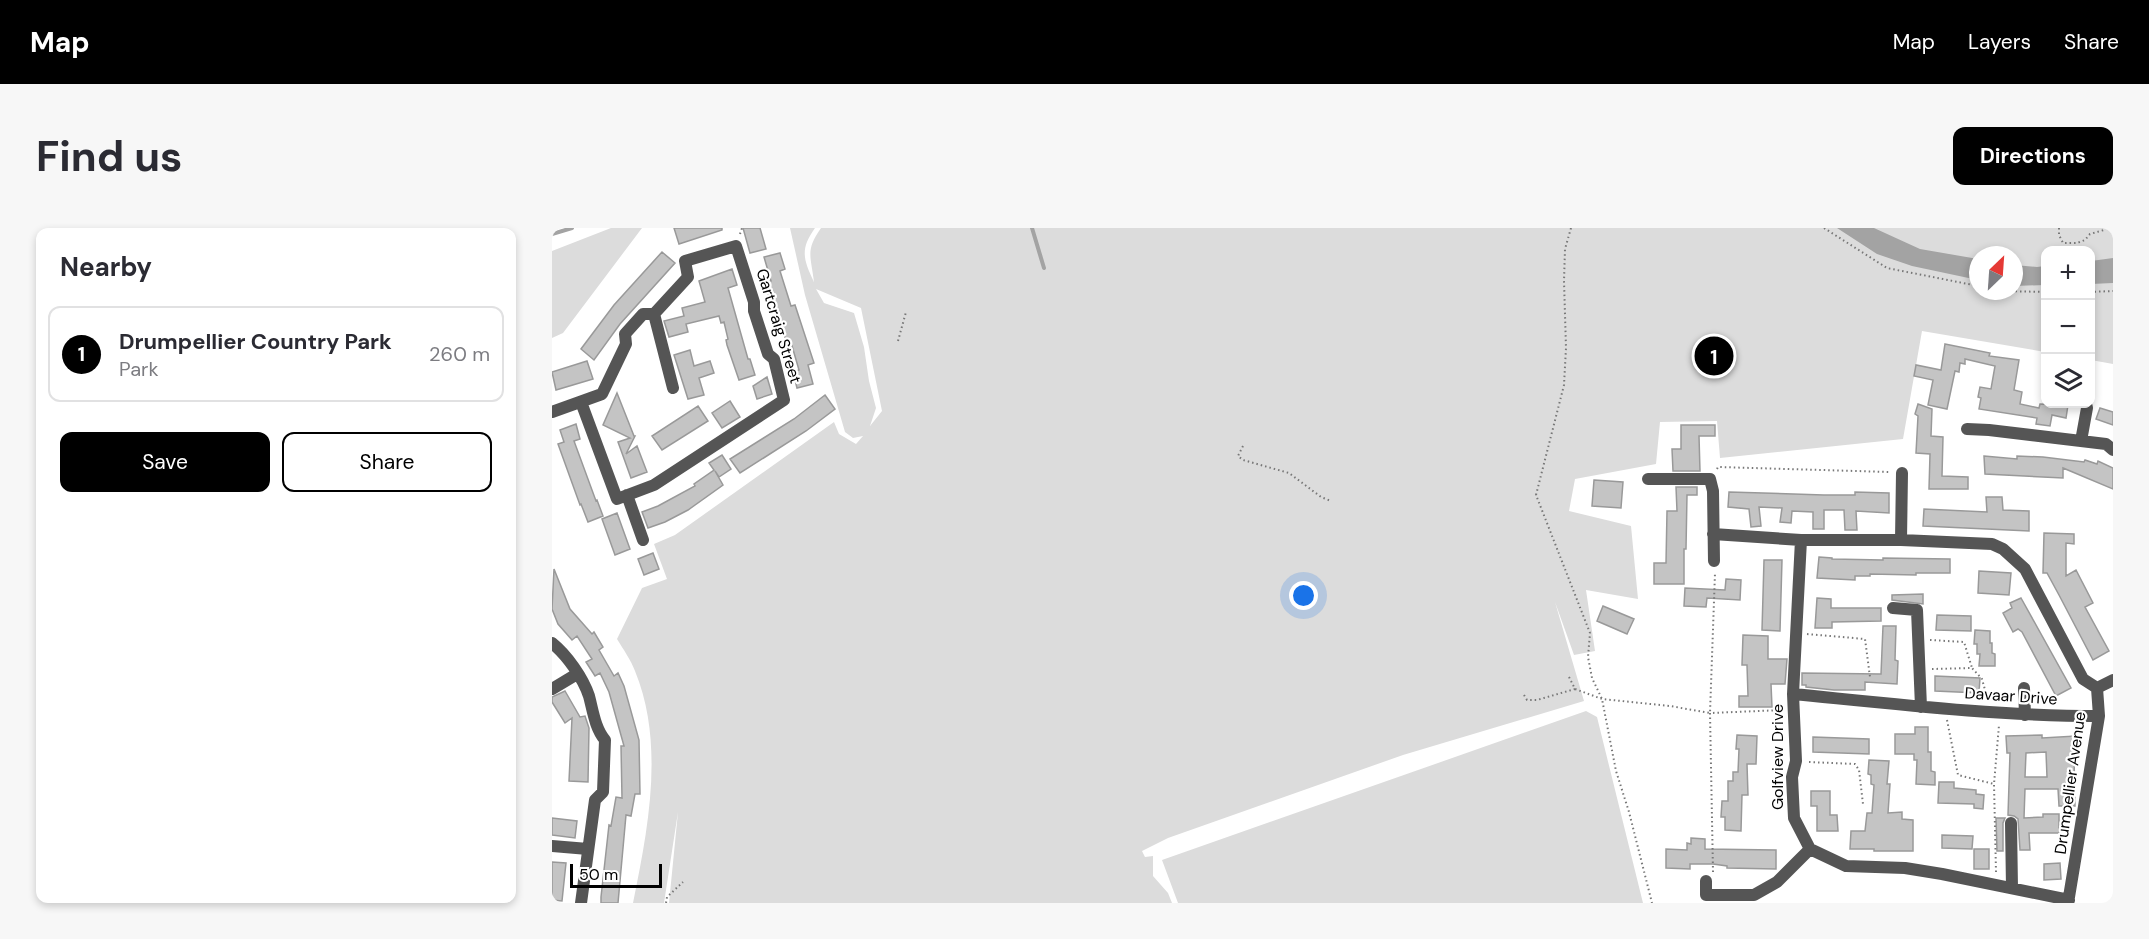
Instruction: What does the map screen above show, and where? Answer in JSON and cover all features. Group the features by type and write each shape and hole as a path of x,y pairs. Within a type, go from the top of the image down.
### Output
{"street":[{"name":"Gartcraig Street","path":"552,412 602,394 626,344 625,334 643,314 654,314 688,277 686,261 736,246 768,354 774,359 784,400 654,485 627,495"},
{"path":"654,314 673,387"},
{"path":"581,402 617,499 627,495 643,540"},
{"path":"2081,441 2087,408"},
{"path":"1967,429 2106,444 2113,450"},
{"path":"1902,473 1902,540"},
{"path":"1648,479 1710,478 1720,534 1714,561"},
{"path":"1720,534 1801,540 1902,540 1992,544 2002,549 2025,569 2083,679 2097,688 2113,680"},
{"name":"Golfview Drive","path":"1801,540 1793,694 1796,761 1792,777 1794,818 1810,849"},
{"path":"1893,608 1917,610 1921,707"},
{"path":"552,643 565,654 588,693 600,734 605,740 603,792 595,800 581,903"},
{"path":"552,689 576,674"},
{"path":"2024,687 2025,715"},
{"name":"Drumpellier Avenue","path":"2069,902 2099,716 2097,688"},
{"name":"Davaar Drive","path":"1793,694 2025,715 2099,716"},
{"path":"2011,823 2012,888"},
{"path":"552,846 588,849"},
{"path":"1706,881 1706,899 1754,895 1777,882 1810,849 1846,866 1905,868 1996,884 2069,902"}],"path":[{"path":"1571,228 1565,249 1564,385 1536,495 1590,633 1588,657 1592,678 1602,699 1616,771 1652,903"},
{"path":"1824,228 1887,268 1969,284"},
{"path":"2059,228 2059,235 2063,243 2085,240 2090,234 2104,230 2103,228"},
{"path":"2023,291 2041,292"},
{"path":"2095,292 2113,291"},
{"path":"898,342 906,312"},
{"path":"1243,446 1238,456 1243,460 1289,473 1321,497 1331,501"},
{"path":"1717,477 1718,467 1902,473"},
{"path":"1706,881 1713,873 1710,713 1714,561"},
{"path":"1796,634 1865,639 1870,676"},
{"path":"1918,640 1964,642 1972,668 1982,679 1995,712 1996,884"},
{"path":"1920,669 1972,668"},
{"path":"1569,677 1575,689"},
{"path":"1524,695 1527,700 1537,700 1575,689 1602,699 1710,713 1794,711"},
{"path":"1944,709 1958,775 1994,784"},
{"path":"1796,761 1855,764 1859,770 1863,804"},
{"path":"666,903 667,897 683,882"}],"shaded area":[{"path":"611,228 642,228 563,333 552,338 552,251"},
{"path":"790,228 815,228 805,248 807,267 814,282 811,248 821,228 2113,228 2113,364 2095,361 2095,246 2041,246 2041,351 1922,331 1903,439 1720,458 1717,421 1660,422 1656,464 1575,479 1569,511 1631,526 1638,599 1586,590 1595,651 1574,655 1555,602 1584,701 1403,755 1168,838 1142,851 1145,857 1153,856 1153,876 1168,893 1172,903 669,903 678,812 664,903 633,903 648,816 652,757 644,699 633,667 617,639 642,588 667,579 654,544 675,535 834,422 839,434 856,444 863,436 853,438 845,432 805,295","holes":["816,289 861,308 882,411 870,426 876,408 864,347 854,313 824,303"]},
{"path":"1837,228 1874,228 1920,249 1969,257 1969,278 1912,266 1877,254"},
{"path":"2113,258 2113,283 2095,284 2095,260"},
{"path":"2023,266 2041,266 2041,285 2023,286"},
{"path":"1586,711 1597,717 1643,903 1178,903 1162,860"}],"building":[{"path":"674,228 722,228 722,230 679,244"},
{"path":"743,228 760,228 766,249 750,253"},
{"path":"662,252 675,263 620,324 594,360 581,349 614,305"},
{"path":"780,253 785,269 780,271 791,306 795,305 814,363 808,365 813,384 797,388 793,372 799,370 792,346 788,347 774,302 771,303 765,283 771,281 764,257"},
{"path":"732,269 737,285 728,288 748,359 750,359 755,375 739,380 727,345 724,322 721,323 719,316 686,324 688,332 669,337 664,321 684,316 682,308 705,302 699,281"},
{"path":"1945,344 1990,353 1989,356 2019,360 2014,390 2022,392 2020,404 2039,408 2040,404 2041,408 2068,408 2066,418 2052,415 2050,426 2036,424 2037,418 1979,409 1980,387 1991,389 1995,366 1965,359 1965,364 1960,363 1959,372 1955,371 1947,409 1928,405 1933,380 1914,376 1916,365 1941,370"},
{"path":"690,350 694,366 710,361 714,373 699,378 704,395 688,399 674,355"},
{"path":"587,361 593,379 556,390 552,372"},
{"path":"767,377 772,394 757,399 753,386"},
{"path":"617,393 635,436 626,454 637,446 647,472 631,478 618,442 630,438 603,425"},
{"path":"825,395 835,409 806,431 740,473 730,459 794,419"},
{"path":"730,401 740,417 722,428 712,413"},
{"path":"1918,404 1932,409 1931,436 1943,437 1942,476 1968,477 1968,489 1929,489 1930,454 1916,453 1918,416 1915,414"},
{"path":"698,406 708,421 662,450 652,436"},
{"path":"2100,408 2113,412 2113,425 2096,419"},
{"path":"576,424 580,439 574,441 603,516 588,522 558,444 564,442 560,430"},
{"path":"1681,425 1715,425 1715,436 1699,436 1700,471 1673,471 1672,449 1681,449"},
{"path":"722,455 731,469 719,477 715,471 723,485 688,510 648,528 642,512 695,486 694,484 714,470 709,463"},
{"path":"1984,456 2017,459 2017,456 2043,457 2084,462 2085,460 2097,464 2098,461 2113,468 2113,489 2063,468 2063,478 1985,474"},
{"path":"1594,480 1623,482 1621,508 1592,506"},
{"path":"1676,487 1697,487 1697,495 1687,495 1684,584 1654,584 1654,563 1666,563 1667,511 1677,511"},
{"path":"1729,492 1824,495 1855,495 1855,492 1889,493 1889,513 1856,511 1857,530 1845,530 1844,510 1824,510 1824,529 1813,529 1813,512 1792,511 1791,523 1780,522 1782,508 1759,507 1761,526 1751,527 1749,509 1728,507"},
{"path":"1986,497 2002,497 2003,510 2029,511 2029,531 1923,526 1924,509 1987,512"},
{"path":"617,513 630,549 615,555 602,519"},
{"path":"2044,533 2074,534 2074,544 2066,543 2066,576 2076,570 2093,603 2085,607 2109,651 2093,660 2047,573 2043,573"},
{"path":"653,553 659,569 644,575 638,559"},
{"path":"1819,557 1883,560 1883,558 1950,559 1950,573 1870,574 1870,576 1855,576 1855,580 1817,578"},
{"path":"1764,560 1782,560 1780,631 1762,630"},
{"path":"554,569 570,609 592,634 594,632 603,647 599,650 614,676 618,673 624,686 639,740 640,794 635,794 631,816 626,815 618,903 601,903 601,897 609,825 611,826 616,797 622,798 621,746 624,746 609,692 600,673 595,676 586,662 592,659 577,636 572,640 558,624 552,609"},
{"path":"1979,571 2011,573 2009,595 1978,593"},
{"path":"1726,579 1741,580 1740,600 1707,598 1706,607 1684,606 1685,588 1725,590"},
{"path":"1923,594 1923,604 1892,600 1892,595"},
{"path":"1817,598 1831,599 1831,608 1881,608 1881,621 1832,622 1832,628 1815,628"},
{"path":"2021,598 2071,688 2056,696 2022,632 2018,629 2013,632 2003,613 2012,608 2010,603"},
{"path":"1603,606 1634,619 1627,634 1597,621"},
{"path":"1937,615 1971,616 1971,631 1936,630"},
{"path":"1883,626 1896,626 1897,684 1865,682 1865,690 1834,690 1802,685 1802,673 1881,674"},
{"path":"1975,630 1990,631 1995,666 1979,666 1980,654 1977,654 1977,644 1974,644"},
{"path":"1743,635 1768,636 1768,659 1787,659 1785,684 1771,684 1772,707 1739,707 1739,696 1748,696 1747,665 1742,665"},
{"path":"1935,676 1980,678 1979,693 1935,691"},
{"path":"565,691 580,717 585,716 589,728 588,782 569,781 572,718 565,723 552,702 552,697"},
{"path":"1915,727 1928,727 1928,752 1931,752 1931,771 1935,772 1935,785 1916,784 1917,760 1914,760 1914,754 1895,754 1895,734 1915,734"},
{"path":"1737,735 1757,736 1756,764 1747,764 1748,795 1742,795 1741,831 1725,830 1725,817 1721,817 1722,801 1728,801 1728,781 1733,781 1733,772 1738,772"},
{"path":"2042,735 2042,738 2076,736 2075,806 2059,806 2058,789 2025,789 2024,818 2043,817 2043,814 2059,814 2059,833 2029,833 2030,850 2020,850 2018,819 2008,815 2010,753 2007,753 2006,736","holes":["2046,752 2047,777 2025,777 2026,753"]},
{"path":"1813,737 1869,739 1869,754 1813,752"},
{"path":"1869,760 1889,761 1888,813 1902,812 1902,819 1913,820 1913,851 1850,849 1851,831 1865,831 1867,813 1872,813 1874,785 1871,784 1871,775 1868,774"},
{"path":"1939,782 1954,782 1954,788 1976,790 1976,794 1984,795 1983,809 1974,808 1974,804 1938,803"},
{"path":"1811,791 1830,791 1830,815 1837,815 1838,831 1817,831 1817,806 1811,806"},
{"path":"552,818 577,821 575,838 552,835"},
{"path":"1996,818 2005,818 2003,851 1997,851"},
{"path":"1942,835 1973,836 1972,849 1942,848"},
{"path":"1691,838 1705,839 1705,849 1776,850 1776,869 1727,868 1727,866 1713,864 1690,864 1690,869 1666,868 1666,849 1687,850 1687,843 1691,844"},
{"path":"1974,849 1989,849 1989,869 1974,869"},
{"path":"552,862 566,863 562,901 552,900"},
{"path":"2060,863 2061,879 2044,880 2044,864"}],"waterway":[{"path":"552,234 572,228"},
{"path":"1032,228 1044,268"}],"place":[{"name":"Drumpellier Country Park","path":"1714,356"}]}
